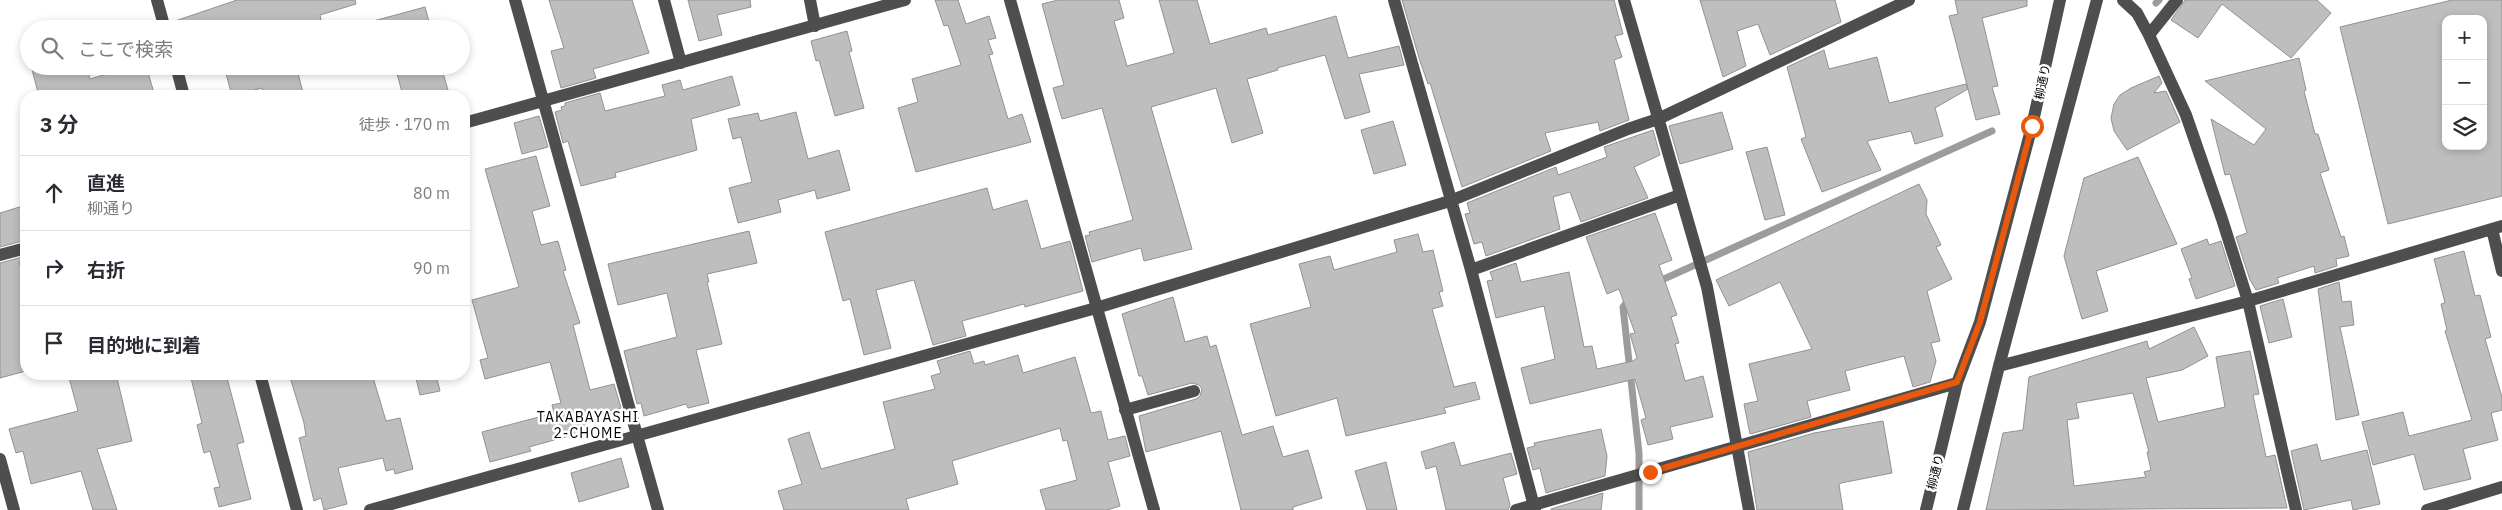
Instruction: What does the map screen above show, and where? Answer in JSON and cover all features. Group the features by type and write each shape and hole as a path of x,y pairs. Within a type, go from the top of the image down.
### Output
{"street":[{"path":"157,0 163,20"},
{"path":"515,0 658,510"},
{"path":"664,0 681,63"},
{"path":"810,0 815,26"},
{"path":"470,122 542,100 905,0"},
{"path":"1010,0 1154,510"},
{"path":"1394,0 1471,270 1534,507"},
{"path":"1624,0 1707,287 1749,510"},
{"path":"370,510 1096,308 1450,201 1628,129 1658,119 1910,0"},
{"name":"柳通り","path":"1926,510 1957,382 1985,303 2032,126 2060,0"},
{"path":"1963,510 1998,366 2097,0"},
{"path":"2123,0 2137,13 2149,35 2189,124 2248,301 2296,510"},
{"path":"2149,35 2176,0"},
{"path":"178,75 182,90"},
{"path":"1471,270 1680,195"},
{"path":"1998,366 2248,301 2497,228 2502,271"},
{"path":"0,255 20,250"},
{"path":"262,380 297,510"},
{"path":"1516,510 1534,507 1957,382"},
{"path":"1125,410 1194,391"},
{"path":"0,459 14,510"},
{"path":"2427,510 2502,488"}],"building":[{"path":"237,0 355,0 356,4 320,15 321,20 178,20"},
{"path":"549,0 632,0 649,53 593,69 596,78 561,88 551,51 564,48"},
{"path":"688,0 750,0 751,7 717,15 722,35 699,41"},
{"path":"935,0 958,0 966,24 989,16 996,38 988,40 993,54 989,55 1008,119 1022,114 1031,142 916,172 898,108 918,102 912,79 961,65 948,25 944,26"},
{"path":"1058,0 1119,0 1124,18 1114,21 1127,66 1174,53 1159,0 1197,0 1210,44 1266,28 1268,35 1336,16 1348,58 1399,46 1404,65 1359,74 1370,112 1345,119 1325,55 1277,68 1278,70 1247,79 1263,133 1232,143 1216,88 1151,107 1192,249 1144,261 1141,248 1092,262 1085,236 1090,235 1089,232 1133,220 1102,108 1062,119 1053,88 1064,85 1042,4"},
{"path":"1402,0 1614,0 1623,34 1615,36 1622,57 1614,60 1629,120 1600,131 1598,122 1545,133 1551,151 1462,187"},
{"path":"1700,0 1835,0 1841,22 1770,55 1758,24 1737,31 1746,66 1723,77"},
{"path":"1955,0 2027,0 2027,6 1982,18 1998,86 1992,87 2000,114 1976,120 1949,16 1958,14"},
{"path":"2185,0 2317,0 2331,13 2291,58 2222,4 2198,38 2171,20"},
{"path":"2452,0 2502,0 2502,196 2388,224 2340,27"},
{"path":"425,7 429,20 377,20"},
{"path":"847,31 852,51 849,52 864,108 835,116 819,60 816,61 811,41"},
{"path":"1824,50 1829,69 1877,57 1889,103 1966,84 1968,89 1935,108 1943,136 1915,144 1911,131 1867,141 1881,170 1822,192 1801,139 1806,137 1787,67"},
{"path":"2299,58 2306,90 2304,91 2315,134 2318,134 2329,170 2320,173 2341,237 2344,236 2349,256 2336,259 2337,266 2315,273 2314,266 2277,278 2279,283 2256,290 2250,280 2236,237 2247,233 2230,174 2225,175 2211,119 2254,145 2266,129 2205,81"},
{"path":"33,75 89,75 90,79 104,75 149,75 153,90 37,90"},
{"path":"226,75 298,75 302,90 262,90 262,88 254,90 230,90"},
{"path":"397,75 444,75 448,90 401,90"},
{"path":"732,76 740,105 691,119 697,150 615,173 616,177 581,186 568,141 563,143 555,112 562,110 561,107 565,106 565,103 600,93 605,111 665,96 662,85 680,80 683,90"},
{"path":"2159,76 2162,83 2154,93 2166,91 2180,122 2127,150 2114,131 2111,118 2114,104 2120,95 2131,88"},
{"path":"796,112 808,159 839,150 850,190 817,199 815,190 778,200 781,212 738,223 729,188 752,182 741,137 733,139 728,119 758,113 760,121"},
{"path":"1722,112 1733,149 1680,164 1669,126"},
{"path":"539,116 548,147 522,154 514,123"},
{"path":"1393,121 1406,165 1374,174 1361,130"},
{"path":"1653,130 1660,155 1634,167 1648,198 1581,222 1570,192 1553,197 1560,229 1486,256 1482,242 1474,244 1465,214 1470,213 1467,203 1556,167 1558,175 1607,157 1604,147"},
{"path":"1767,147 1785,215 1765,220 1746,152"},
{"path":"536,156 550,206 532,211 541,245 558,241 566,270 563,271 580,323 573,325 590,390 614,384 621,408 583,418 587,431 529,447 531,451 490,462 482,432 554,413 552,405 561,403 550,362 485,379 480,360 488,358 472,300 519,287 485,169"},
{"path":"2138,157 2177,244 2096,271 2108,311 2082,319 2064,256 2084,178"},
{"path":"1919,184 1927,200 1926,214 1941,245 1936,247 1952,279 1927,291 1940,341 1931,343 1936,361 1930,382 1913,387 1904,356 1845,371 1850,390 1807,401 1811,417 1750,434 1744,404 1758,401 1749,364 1812,349 1780,282 1729,306 1716,280"},
{"path":"987,188 993,210 1027,200 1041,249 1070,241 1083,291 1025,307 1024,304 962,321 966,336 933,345 914,280 876,290 891,348 864,355 850,299 843,301 825,232"},
{"path":"20,207 20,242 0,247 0,213"},
{"path":"1655,213 1672,260 1659,265 1677,315 1671,317 1679,343 1675,344 1685,381 1703,376 1713,417 1670,427 1673,439 1648,445 1641,420 1646,418 1635,379 1530,404 1521,368 1555,359 1544,306 1496,318 1487,281 1493,280 1490,272 1516,263 1521,282 1569,272 1584,347 1592,346 1597,369 1633,361 1637,358 1630,334 1635,333 1619,289 1607,294 1586,237"},
{"path":"749,231 757,263 707,274 709,282 707,282 722,344 696,350 709,403 688,408 686,404 644,416 641,403 637,404 624,351 677,337 667,293 618,305 608,264"},
{"path":"1418,234 1423,252 1433,250 1443,291 1439,292 1443,306 1432,309 1454,387 1475,382 1480,399 1444,408 1446,413 1346,436 1337,398 1276,416 1250,324 1311,307 1299,264 1330,256 1334,270 1397,252 1394,240"},
{"path":"2207,239 2209,245 2221,241 2235,286 2196,299 2189,279 2192,278 2181,249"},
{"path":"2464,251 2475,296 2480,295 2491,337 2485,339 2502,397 2502,410 2491,413 2498,440 2463,449 2471,479 2424,490 2414,454 2373,465 2362,422 2403,412 2409,436 2472,420 2445,331 2447,330 2441,304 2445,303 2434,259"},
{"path":"20,258 20,373 0,378 0,263"},
{"path":"2339,282 2342,302 2351,301 2354,325 2340,327 2359,415 2336,420 2318,289"},
{"path":"1173,297 1185,342 1207,336 1210,347 1216,345 1242,435 1273,426 1283,457 1308,450 1322,498 1293,507 1293,510 1241,510 1221,431 1146,452 1139,416 1196,399 1200,396 1202,389 1199,385 1192,383 1148,395 1142,376 1139,376 1122,314"},
{"path":"2283,299 2292,337 2269,343 2260,306"},
{"path":"2194,327 2208,356 2182,370 2146,378 2158,422 2225,407 2216,357 2250,351 2259,394 2253,395 2266,457 2275,455 2287,508 1986,510 2003,433 2023,430 2029,377 2147,341 2149,349","holes":["2133,393 2149,452 2147,452 2151,470 2144,472 2146,477 2074,486 2067,420 2079,418 2076,403"]},
{"path":"970,351 974,364 984,361 985,365 1018,355 1023,373 1075,357 1091,413 1101,411 1108,440 1125,436 1130,456 1108,462 1120,506 1107,510 1046,510 1040,490 1077,480 1067,440 1063,441 1060,428 952,461 958,484 906,499 909,510 784,510 778,491 802,484 788,439 809,432 821,469 895,449 883,402 935,389 931,376 941,373 937,361"},
{"path":"70,380 117,380 132,441 97,449 117,510 93,510 81,471 31,484 23,451 16,453 9,429 78,411"},
{"path":"191,380 228,380 244,442 237,444 251,499 219,507 214,488 220,487 210,451 204,453 197,425 202,423"},
{"path":"291,380 374,380 386,421 400,418 413,469 395,474 394,469 386,471 383,458 338,468 347,504 324,510 321,498 314,501 299,438 306,436"},
{"path":"416,380 437,380 440,391 420,395"},
{"path":"1883,421 1892,473 1841,483 1839,485 1843,510 1757,510 1748,452 1814,433"},
{"path":"1601,429 1607,456 1605,476 1546,493 1540,468 1533,470 1527,448 1535,446 1534,443"},
{"path":"1454,442 1461,466 1511,453 1517,474 1503,478 1510,505 1508,510 1446,510 1436,466 1426,469 1421,452"},
{"path":"2317,444 2321,461 2367,450 2380,504 2353,510 2351,500 2304,510 2291,451"},
{"path":"621,458 629,487 579,502 571,473"},
{"path":"1386,462 1397,510 1367,510 1355,471"},
{"path":"1603,493 1601,510 1551,510 1551,509"}],"waterway":[{"path":"2156,3 2159,0"},
{"path":"1655,283 1992,131"},
{"path":"1629,299 1623,307 1639,453 1639,510"}],"district":[{"name":"TAKABAYASHI 2-CHOME","path":"588,426"}],"route":[{"path":"1650,472 1957,382 1980,322 2032,126"}]}
